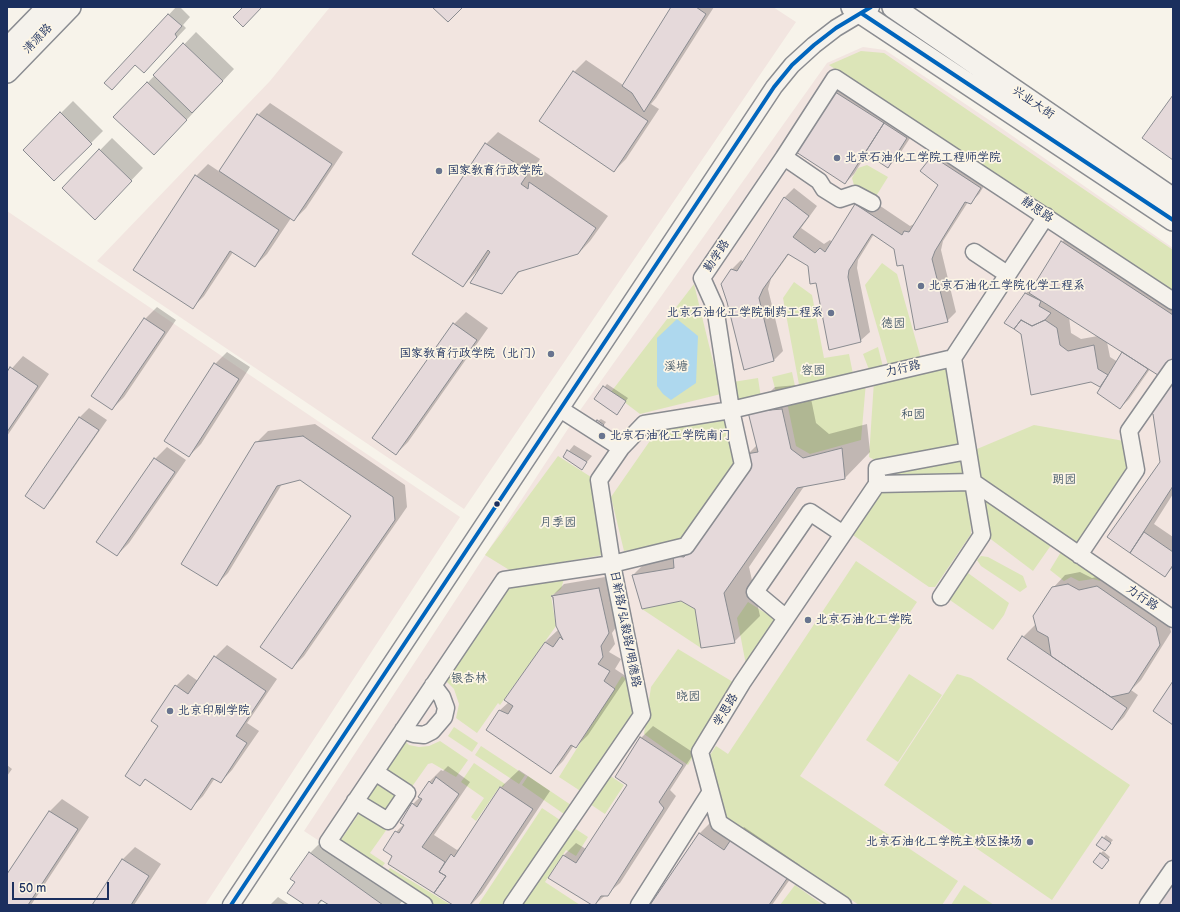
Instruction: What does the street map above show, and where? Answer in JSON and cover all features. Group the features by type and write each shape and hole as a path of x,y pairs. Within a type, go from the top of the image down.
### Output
{"main road":[{"name":"清源路","path":"7,49 48,7"},
{"name":"清源路","path":"7,72 70,7"},
{"name":"兴业大街","path":"893,7 1173,199"},
{"name":"兴业大街","path":"861,9 1173,220"}],"street":[{"path":"231,905 774,87 792,65 814,45 861,9"},
{"name":"静思路","path":"784,157 835,78 900,119 1173,301"},
{"path":"784,157 819,181 824,189 840,200 855,194 872,203"},
{"name":"勤学路","path":"731,410 715,307 702,278 784,157"},
{"path":"941,597 982,535 953,358 1046,216"},
{"path":"974,252 1007,274"},
{"name":"力行路","path":"612,564 599,480 621,448 644,424 731,410 953,358"},
{"path":"1078,555 1136,470 1129,431 1173,368"},
{"path":"560,409 621,448"},
{"path":"612,564 686,546 743,465 731,410"},
{"path":"968,451 876,468 877,484 973,482"},
{"name":"力行路","path":"973,482 1173,619"},
{"name":"学思路","path":"843,905 719,823 700,752 742,683 877,484"},
{"path":"786,618 755,592 810,512 843,534"},
{"name":"日新路/弘毅路/明德路","path":"424,905 328,842 504,580 612,564 642,715 512,905"},
{"path":"403,730 414,734 424,735 432,731 444,717 446,708 442,697 433,685"},
{"path":"355,801 388,821 407,793 375,772"},
{"path":"639,905 710,793"},
{"path":"1148,905 1173,869"}],"shaded area":[{"name":"国家教育行政学院","path":"330,7 773,7 796,22 464,509 97,261 270,81"},
{"name":"北京石油化工学院","path":"863,47 885,50 1004,130 1173,248 1173,905 417,905 304,831 581,409 827,63"},
{"name":"北京印刷学院","path":"7,211 460,517 205,905 7,905"}],"green space":[{"path":"861,51 884,53 1173,250 1173,294 829,65"},
{"path":"867,165 888,177 873,201 855,189 852,178 858,168"},
{"name":"德园","path":"882,263 897,274 922,362 890,372 865,285"},
{"name":"容园","path":"794,282 812,295 824,358 849,354 854,379 800,390 783,298"},
{"name":"溪塘","path":"694,284 721,394 640,414 611,392"},
{"path":"878,347 884,371 871,375 863,354"},
{"name":"和园","path":"947,366 963,446 881,463 869,457 874,381"},
{"path":"792,372 796,391 777,396 772,377"},
{"path":"758,378 761,398 737,402 733,382"},
{"path":"866,382 861,440 810,454 796,446 787,402"},
{"path":"727,419 734,469 681,544 624,551 611,497 663,422"},
{"name":"朗园","path":"1034,425 1124,441 1130,468 1077,547 979,480 977,449"},
{"path":"968,451 973,482 877,484 877,468"},
{"name":"月季园","path":"558,456 591,477 603,555 511,571 485,555"},
{"path":"970,487 971,534 935,587 929,587 850,533 880,490"},
{"path":"986,498 1054,541 1033,571 984,534 980,503"},
{"path":"1064,547 1104,574 1100,581 1093,579 1079,581 1071,577 1064,581 1050,570"},
{"path":"981,556 988,557 1023,576 1027,587 1020,592 981,566 977,560"},
{"path":"856,561 917,602 800,776 958,881 942,905 859,905 760,839 757,843 726,822 710,755 716,746 728,754"},
{"path":"968,573 1009,603 1004,615 993,630 947,598 948,593"},
{"name":"银杏林","path":"564,579 561,589 551,596 556,626 500,705 498,703 477,733 456,718 459,704 454,689 446,681 509,588"},
{"path":"681,601 695,609 701,648 642,609"},
{"path":"748,602 778,621 747,670 737,618"},
{"name":"晓园","path":"678,649 738,685 688,765 644,734 651,687"},
{"path":"909,674 942,695 898,762 866,740"},
{"name":"北京石油化工学院主校区操场","path":"957,674 971,678 1130,785 1052,900 884,785"},
{"path":"622,676 631,683 638,714 582,792 559,777"},
{"path":"454,727 478,743 472,752 448,736"},
{"path":"405,741 409,745 419,747 429,746 440,741 468,760 456,777 432,763 428,764 411,788 385,770"},
{"path":"481,746 525,775 519,784 475,755"},
{"path":"474,763 505,784 503,787 500,786 476,821 471,817 484,798 461,782"},
{"path":"606,773 624,785 605,814 587,802"},
{"path":"528,776 571,805 570,811 564,814 522,785"},
{"path":"378,783 396,795 385,811 367,799"},
{"path":"542,808 563,822 508,905 478,905"},
{"path":"360,812 387,829 370,853 385,863 378,872 338,844"},
{"path":"571,826 588,837 576,856 566,850 545,882 580,905 519,905"},
{"path":"390,868 451,905 430,905 384,876"},
{"path":"795,885 823,905 780,905"},
{"path":"964,885 994,905 951,905"}],"water":[{"path":"677,319 698,336 696,383 671,400 663,394 657,386 657,338"}],"building":[{"path":"243,7 262,7 243,27 233,17"},
{"path":"432,7 463,7 448,22"},
{"path":"671,7 696,7 706,14 644,112 632,93 622,86"},
{"path":"168,14 182,26 175,34 177,37 144,73 135,65 112,90 104,83"},
{"path":"183,43 223,81 192,113 153,75"},
{"path":"573,71 648,121 614,172 539,121"},
{"path":"147,82 187,120 154,155 113,117"},
{"path":"832,90 884,123 845,184 793,150"},
{"path":"1173,95 1173,160 1142,138"},
{"path":"60,112 92,144 54,181 23,150"},
{"path":"257,114 332,164 294,221 219,171"},
{"name":"北京石油化工学院工程师学院","path":"884,123 907,138 888,168 865,153"},
{"path":"485,143 529,172 521,184 528,189 529,182 596,228 578,254 518,272 502,294 470,283 490,252 488,250 463,287 412,254"},
{"path":"99,149 132,181 95,220 62,188"},
{"path":"932,156 981,188 971,204 965,202 935,251 932,259 948,322 915,330 903,265 897,266 894,249 872,234 849,270 848,277 861,342 829,350 816,283 810,284 808,266 788,254 763,289 759,298 774,361 744,370 721,284 731,269 737,271 784,197 809,216 793,237 815,253 820,248 825,252 855,204 902,235 904,231 909,232 938,185 920,171"},
{"path":"195,175 279,230 255,267 230,251 193,309 133,270"},
{"path":"1061,241 1173,315 1173,359 1161,377 1029,293"},
{"path":"1025,293 1041,301 1039,306 1051,313 1045,320 1032,326 1021,320 1014,329 1004,323"},
{"path":"144,318 165,332 112,410 91,396"},
{"path":"1021,320 1032,326 1045,320 1057,328 1060,345 1068,351 1094,345 1098,369 1108,375 1100,387 1091,382 1031,395 1021,334 1014,329"},
{"path":"453,323 477,340 396,455 372,438"},
{"path":"1122,352 1148,369 1120,409 1097,393"},
{"path":"214,363 239,379 189,457 164,441"},
{"path":"10,367 38,386 7,432 7,372"},
{"path":"1173,372 1173,486 1130,553 1107,537 1160,462 1153,414 1148,411"},
{"path":"603,386 626,401 617,415 594,399"},
{"path":"782,409 791,449 803,458 842,448 845,479 797,488 724,593 735,643 701,648 695,609 681,601 642,609 632,575 674,568 673,556 684,557 749,465 746,454 758,452 748,412"},
{"path":"79,417 99,430 44,509 25,496"},
{"path":"597,420 604,425 600,430 593,426"},
{"path":"303,436 393,497 395,520 292,669 260,647 351,516 300,480 277,486 217,586 181,564 255,442"},
{"path":"567,450 587,462 582,470 563,457"},
{"path":"154,458 175,472 117,556 96,542"},
{"path":"1144,532 1173,552 1173,565 1165,577 1130,553"},
{"path":"1068,584 1079,590 1097,586 1156,627 1160,645 1129,693 1111,697 1051,656 1048,637 1037,631 1033,616 1052,587"},
{"path":"599,588 609,633 601,646 603,657 598,664 610,671 604,681 615,689 576,748 571,745 551,774 486,730 499,710 508,714 513,706 504,700 545,642 553,647 560,637 563,640 556,626 553,597 551,596"},
{"path":"1022,636 1127,708 1112,730 1007,659"},
{"path":"214,656 266,691 236,736 247,743 221,783 212,778 191,810 145,779 140,786 125,776 158,726 151,721 175,685 188,694"},
{"path":"1173,681 1173,725 1153,711"},
{"path":"640,737 683,765 659,802 664,808 608,896 601,896 595,905 592,905 548,878 563,855 576,863 627,785 615,777"},
{"path":"436,777 459,794 422,847 445,862 439,872 446,876 434,893 388,864 392,856 383,850 395,831 399,833 404,825 400,823 412,803 417,807 422,799 418,797 429,781 432,784"},
{"path":"500,787 533,809 470,905 453,905 434,893 446,876 439,872 451,854 454,857"},
{"path":"49,811 78,829 28,905 7,905 7,874"},
{"path":"699,833 724,850 732,838 788,877 769,905 650,905"},
{"path":"1102,837 1111,843 1105,851 1096,845"},
{"path":"309,852 383,905 329,905 321,900 317,905 305,905 287,893 295,882 290,879"},
{"path":"1100,853 1109,860 1102,869 1093,862"},
{"path":"122,859 149,876 131,905 92,905"},
{"path":"1173,869 1173,905 1149,905"}],"transit line":[{"path":"231,905 774,87 792,65 814,45 836,28 871,7"},
{"path":"861,13 1173,220"}],"place":[{"name":"北京石油化工学院工程师学院","path":"837,158"},
{"name":"国家教育行政学院","path":"439,171"},
{"name":"北京石油化工学院化学工程系","path":"921,286"},
{"name":"北京石油化工学院制药工程系","path":"831,313"},
{"name":"国家教育行政学院（北门）","path":"551,354"},
{"name":"北京石油化工学院南门","path":"602,436"},
{"name":"北京石油化工学院","path":"808,620"},
{"name":"北京印刷学院","path":"170,711"},
{"name":"北京石油化工学院主校区操场","path":"1030,842"}]}
